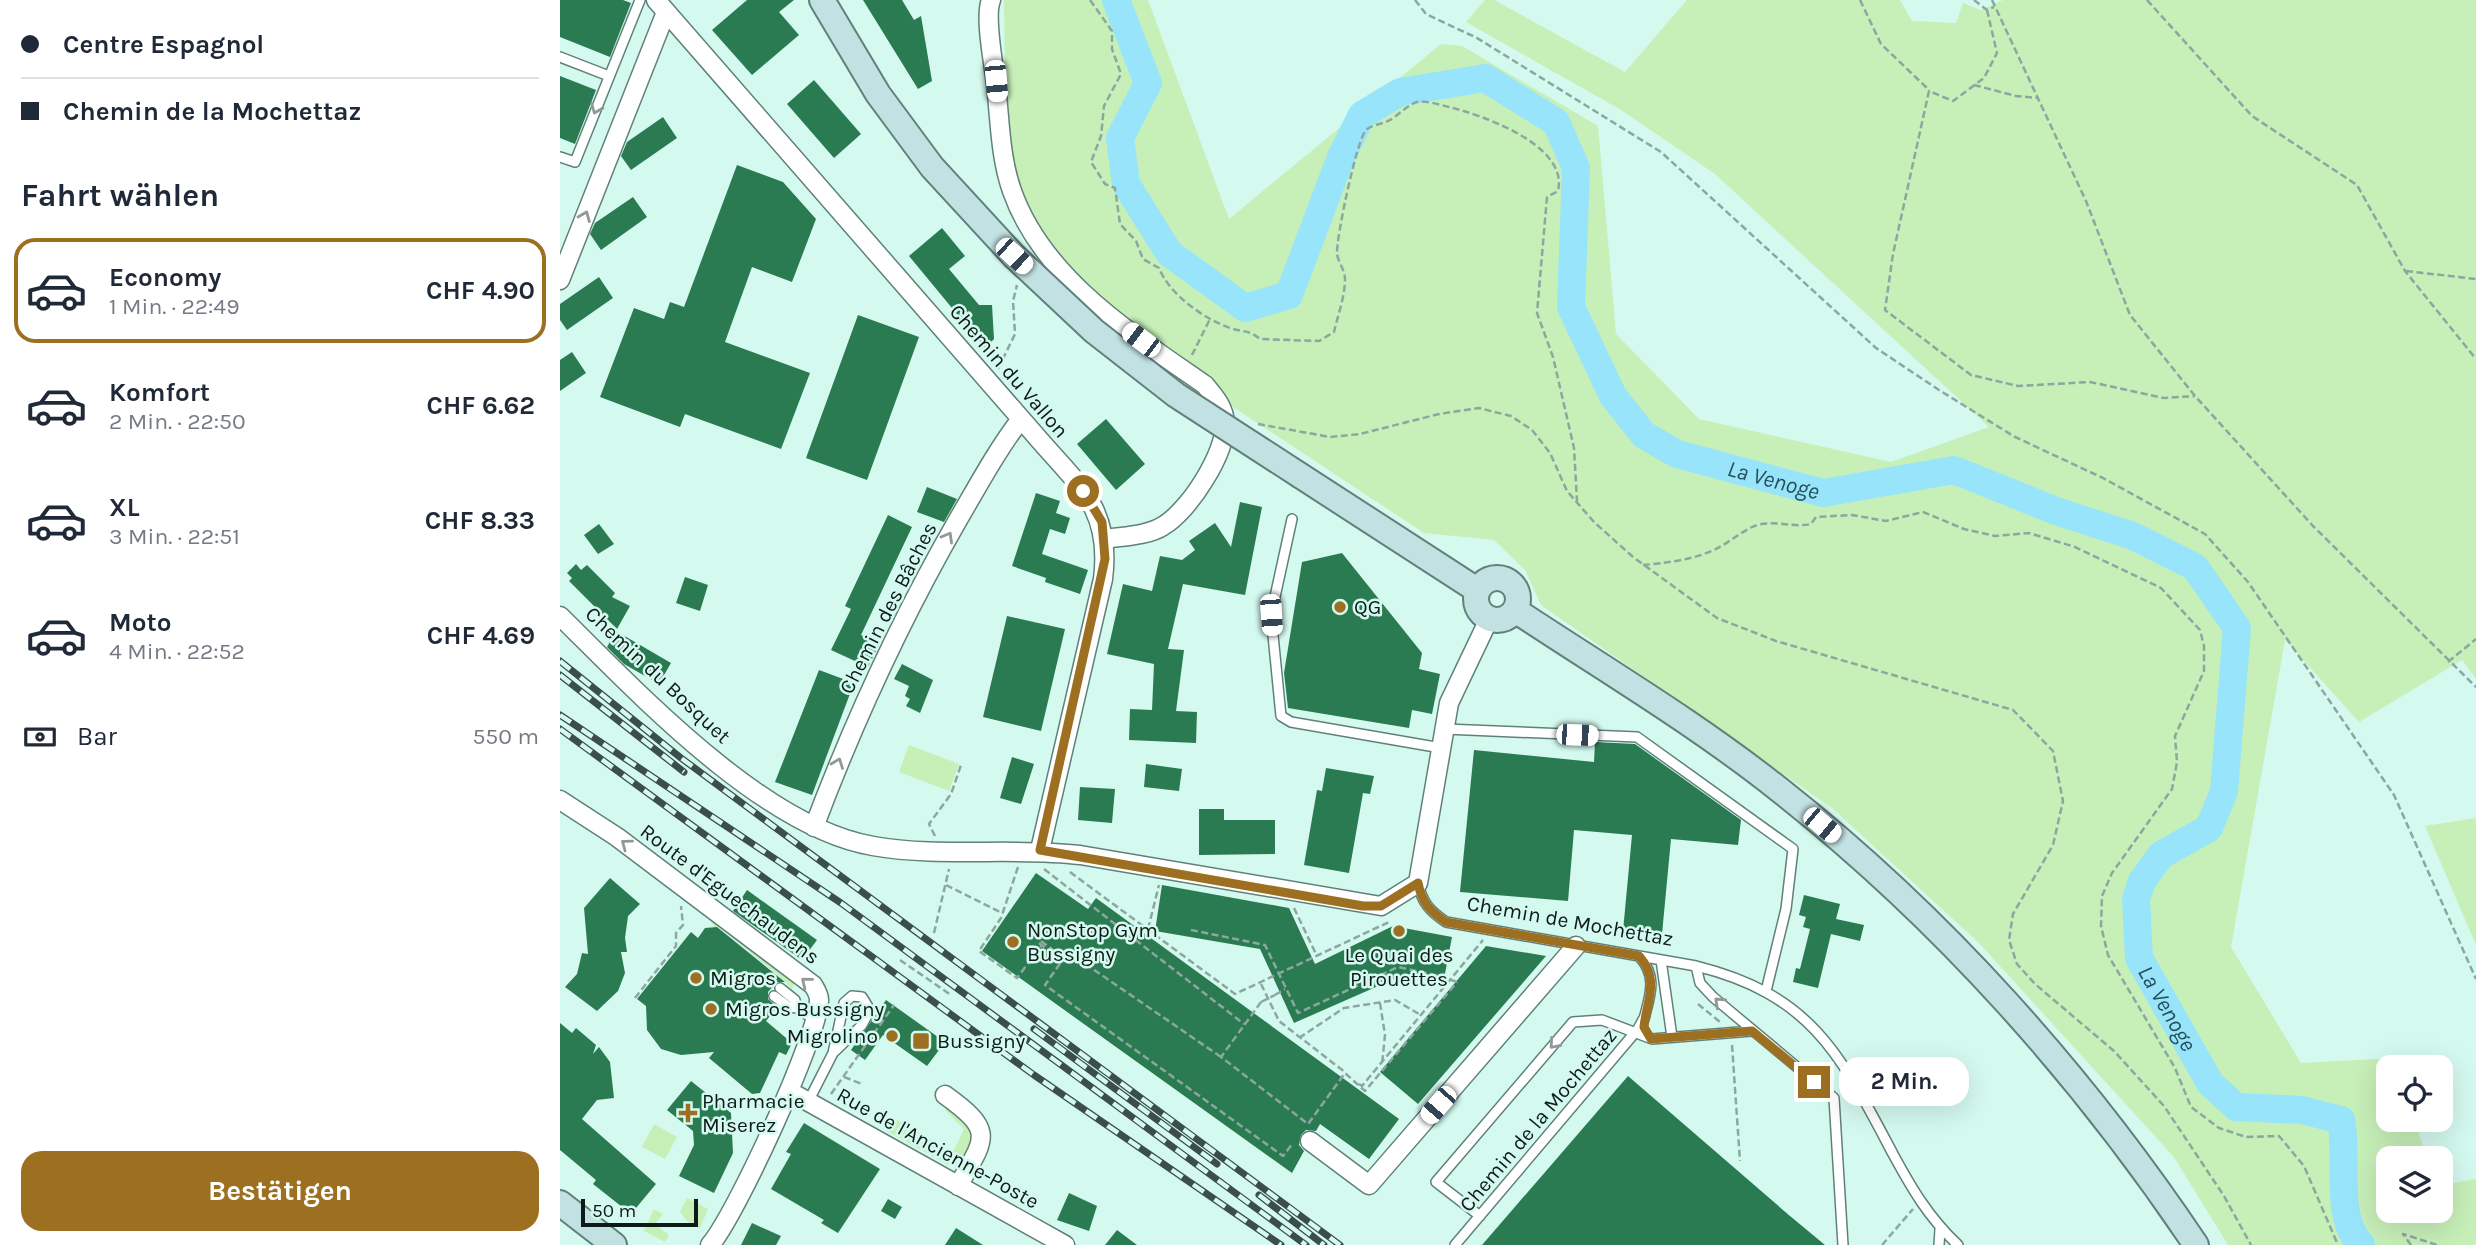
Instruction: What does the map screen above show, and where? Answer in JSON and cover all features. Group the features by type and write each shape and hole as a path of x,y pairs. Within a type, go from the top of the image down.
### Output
{"main road":[{"path":"821,0 878,94 932,167 1016,267 1176,395 1477,590"},
{"path":"1487,580 1507,580 1516,590 1515,610 1503,619 1489,619 1476,604 1477,590 1487,580"},
{"path":"1515,610 1716,742 1843,842 1919,912 2039,1039 2130,1152 2196,1245"},
{"path":"560,1203 614,1245"}],"street":[{"path":"986,2 1003,157 1012,191 1028,225 1065,274 1100,309 1205,385 1222,410 1223,440 1215,460 1174,519 1151,531 1105,540"},
{"path":"560,280 661,6"},
{"name":"Chemin du Vallon","path":"661,6 1021,419 1094,507 1105,540 1103,579 1037,856"},
{"name":"Chemin des Bâches","path":"814,827 842,752 923,580 1002,444 1021,419"},
{"name":"Chemin du Bosquet","path":"560,616 694,745 776,805 814,827 875,847 946,847 1037,856"},
{"path":"1037,856 1363,906 1381,906 1418,883 1449,703 1489,619"},
{"name":"Route d'Eguechaudens","path":"560,800 617,837 813,985 819,1002 789,1091 726,1222 710,1245"},
{"path":"1305,1138 1368,1185 1576,946"},
{"name":"Rue de l'Ancienne-Poste","path":"789,1091 1053,1242"},
{"path":"945,1095 971,1114 981,1129 980,1148 958,1186"}],"lane":[{"path":"560,157 575,162 640,0"},
{"path":"560,57 609,76"},
{"path":"1292,519 1271,615 1281,716 1291,722 1441,748"},
{"path":"1445,729 1637,737 1793,849 1786,909 1766,991"},
{"name":"Chemin de Mochettaz","path":"1418,883 1421,899 1446,922 1696,966 1766,991 1812,1023 1849,1072 1919,1208 1958,1245"},
{"name":"Chemin de la Mochettaz","path":"1639,956 1651,974 1652,986 1644,1027 1651,1039"},
{"path":"1661,960 1672,1037"},
{"path":"1696,966 1700,983 1752,1031 1834,1098 1843,1245"},
{"path":"777,992 795,1000 797,1008 815,1020"},
{"path":"808,1102 833,1054 844,1003 852,996 862,997 870,1010 862,1026 833,1054"},
{"name":"Chemin de la Mochettaz","path":"1455,1245 1634,1034 1645,1016"},
{"path":"1480,1216 1436,1182 1573,1022 1602,1020 1651,1039 1752,1031"},
{"path":"1939,1245 1940,1229"}],"path":[{"path":"1090,0 1112,31 1112,49 1121,74 1104,106 1101,136 1091,162 1105,184 1115,188 1120,224 1136,241 1143,259 1159,268 1164,282 1210,319 1233,329 1253,332 1260,339 1320,341 1334,332 1345,278 1337,253 1342,213 1357,163 1357,144 1366,129 1389,121 1417,102 1470,112 1535,143 1553,165 1560,183 1558,191 1548,198 1537,313 1553,357 1574,448 1577,502"},
{"path":"1415,0 1426,14 1477,38 1661,152 1876,348 2015,437 2104,478 2205,534 2248,582 2278,631 2394,795 2476,979"},
{"path":"1859,1 1881,44 1929,91 1953,101 1984,78 1997,53 1987,10 1974,0"},
{"path":"1992,0 2086,201 2130,315 2195,397 2313,526 2476,687"},
{"path":"2147,0 2252,116 2357,186 2405,271 2476,359"},
{"path":"1987,10 1995,6"},
{"path":"1974,85 2016,96 2038,98"},
{"path":"1929,91 1893,254 1885,310 1971,375 2018,386 2090,382 2164,398 2195,397"},
{"path":"1001,361 1015,334 1013,302 1016,267"},
{"path":"2405,271 2476,279"},
{"path":"1181,369 1205,332 1210,319"},
{"path":"1254,423 1330,437 1360,434 1439,414 1479,408 1511,416 1532,430 1550,453 1559,478 1594,522 1643,565 1717,618 1776,641 2013,710 2053,751 2063,801 2053,845 2013,914 2009,940 2017,964 2035,984 2114,1051 2164,1106 2224,1196 2251,1245"},
{"path":"1643,565 1701,555 1740,533 1776,522 1794,528 1811,524 1816,517 1852,515 1886,522 1923,512 1964,529 1995,536 2029,533 2064,544 2161,589 2200,630 2204,646 2204,671 2175,736 2177,762 2172,789 2112,873 2102,896 2101,926 2108,955 2175,1068 2191,1107 2219,1128 2246,1137 2278,1136 2304,1166 2337,1245"},
{"path":"2448,662 2476,639"},
{"path":"934,933 945,885 946,847 929,824 951,794 961,765"},
{"path":"1037,856 1244,1024"},
{"path":"1020,862 1002,913 979,951 1017,978 1040,943"},
{"path":"1070,872 1235,994 1391,921"},
{"path":"1148,929 1160,880"},
{"path":"945,885 1002,913"},
{"path":"635,998 676,946 676,933 682,925 680,895"},
{"path":"1292,903 1317,956"},
{"path":"1191,930 1265,945 1298,1013 1398,967 1457,982 1365,1091 1345,1073"},
{"path":"1261,984 1279,1021 1362,1086 1485,938"},
{"path":"1040,943 1055,955"},
{"path":"1040,943 1064,958"},
{"path":"1305,1138 1283,1156 1045,985 1068,952 1221,1056 1308,1124 1345,1073"},
{"path":"900,960 951,995"},
{"path":"1221,1056 1261,1002 1285,989"},
{"path":"1299,1038 1344,1008 1395,1000 1420,1015"},
{"path":"1380,1003 1385,1035 1382,1064"},
{"path":"1699,1004 1722,1024"},
{"path":"828,1099 859,1051 894,1006"},
{"path":"1731,1041 1740,1160"},
{"path":"844,1077 862,1084"},
{"path":"1882,1245 1919,1208"},
{"path":"2411,1245 2403,1234 2437,1245"}],"green space":[{"path":"1004,0 1148,0 1229,219 1441,44 1462,46 1598,126 1616,334 1699,419 1891,462 1989,427 1715,174 1621,110 1466,22 1485,0 1494,0 1625,72 1687,0 1900,0 1912,21 1956,23 1963,3 1981,10 2003,0 2476,0 2476,679 2462,660 2359,722 2285,640 2231,947 2301,1063 2376,1059 2376,1132 2418,1132 2423,1146 2376,1146 2376,1223 2453,1223 2453,1183 2476,1179 2476,1245 2228,1245 2174,1157 1978,942 1833,809 1541,605 1525,570 1494,540 1424,533 1127,337 1048,246 1015,186 1005,82"},
{"path":"909,745 959,764 949,791 899,772"},
{"path":"2476,818 2476,945 2425,826"},
{"path":"708,915 795,980 792,990 784,980 719,927 714,927"},
{"path":"947,1108 968,1121 974,1142 963,1165 948,1165 885,1130 892,1117 953,1152 964,1129 945,1110"},
{"path":"654,1124 677,1137 665,1159 642,1147"},
{"path":"687,1198 708,1209 700,1228 688,1222 680,1212"},
{"path":"654,1209 663,1214 655,1224 669,1235 665,1242 644,1231"}],"building":[{"path":"560,0 623,0 631,3 610,57 560,37"},
{"path":"747,0 794,0 779,12 799,35 752,75 712,30"},
{"path":"863,0 902,0 914,20 921,16 932,81 918,89"},
{"path":"560,76 596,90 575,144 560,138"},
{"path":"814,80 861,134 834,158 787,104"},
{"path":"663,117 677,138 631,170 621,156 627,142"},
{"path":"737,165 783,182 816,219 792,282 752,267 725,342 810,373 781,449 685,414 680,427 600,397 634,308 664,319 670,302 684,307"},
{"path":"633,197 647,217 601,250 590,234 595,223"},
{"path":"942,228 965,256 949,269 979,305 992,305 994,339 985,348 909,256"},
{"path":"599,277 613,298 567,330 560,320 560,304"},
{"path":"858,315 919,337 867,480 806,458"},
{"path":"572,352 586,373 560,391 560,360"},
{"path":"1106,419 1145,464 1116,490 1077,444"},
{"path":"927,487 957,499 944,522 917,512"},
{"path":"1036,493 1060,501 1056,513 1070,518 1065,534 1050,529 1042,554 1088,570 1080,594 1045,582 1046,578 1012,566"},
{"path":"1240,502 1262,507 1245,595 1183,584 1168,649 1184,650 1176,711 1197,712 1196,743 1129,740 1130,709 1152,710 1154,664 1107,654 1123,584 1152,591 1160,556 1182,560 1195,550 1189,541 1215,523 1231,547"},
{"path":"888,515 912,527 861,635 880,643 868,667 831,650 851,609 845,606"},
{"path":"599,524 614,544 598,554 584,535"},
{"name":"QG","path":"1342,553 1422,653 1419,669 1440,674 1432,714 1412,710 1409,728 1288,708 1284,673 1302,562"},
{"path":"576,564 581,570 587,565 615,593 612,597 630,606 617,629 569,581 572,578 567,573"},
{"path":"685,577 708,585 700,611 676,603"},
{"path":"1007,616 1065,629 1041,731 983,717"},
{"path":"616,631 671,663 659,684 624,664 607,647"},
{"path":"902,664 933,680 920,713 906,706 910,699 905,696 909,686 894,679"},
{"path":"819,670 854,683 812,795 775,782"},
{"path":"1595,742 1635,744 1741,820 1738,845 1671,839 1662,934 1623,931 1632,835 1574,830 1568,901 1460,892 1474,750 1594,762"},
{"path":"1012,757 1034,764 1021,804 1000,798"},
{"path":"1146,764 1182,769 1179,791 1144,787"},
{"path":"1326,768 1374,776 1370,794 1363,793 1349,873 1304,865 1317,790 1322,791"},
{"path":"1080,787 1115,789 1112,823 1078,820"},
{"path":"1199,809 1224,809 1224,820 1275,820 1275,854 1199,855"},
{"path":"1036,873 1088,909 1096,898 1399,1119 1369,1159 1320,1124 1316,1131 1306,1130 1301,1135 1299,1145 1304,1151 1292,1173 982,951"},
{"path":"610,878 640,904 628,916 625,938 627,952 621,952 625,973 618,991 597,1011 565,987 577,974 582,953 588,954 584,908"},
{"path":"1162,885 1289,908 1315,964 1393,926 1452,937 1443,984 1401,976 1294,1023 1260,949 1155,931"},
{"path":"747,890 817,940 802,960 733,911"},
{"path":"1804,895 1840,904 1836,919 1864,925 1860,941 1831,934 1818,988 1793,982 1796,968 1800,969 1810,929 1803,927 1806,917 1799,915"},
{"name":"Migros Bussigny","path":"717,927 785,982 777,982 768,992 768,999 777,1007 766,1021 792,1043 786,1055 779,1052 760,1093 752,1094 709,1058 714,1052 681,1055 661,1049 647,1030 646,1006 637,999 691,932 698,938 705,928"},
{"path":"1486,946 1546,956 1418,1104 1380,1072"},
{"path":"886,1000 945,1042 927,1066 883,1035 865,1060 851,1050"},
{"path":"560,1023 572,1033 576,1028 596,1045 593,1054 599,1047 610,1062 614,1098 597,1100 582,1119 656,1184 631,1214 593,1184 596,1180 560,1150"},
{"path":"1628,1076 1790,1216 1825,1245 1482,1245"},
{"path":"691,1081 731,1113 733,1153 714,1193 679,1176 694,1145 693,1131 667,1110"},
{"path":"804,1123 880,1169 838,1233 821,1223 824,1220 771,1189 791,1154 786,1152"},
{"path":"1069,1193 1097,1206 1089,1231 1057,1220"},
{"path":"888,1199 902,1207 895,1219 881,1211"},
{"path":"752,1223 781,1236 776,1245 741,1245"},
{"path":"956,1228 983,1245 945,1245"},
{"path":"1117,1230 1137,1245 1105,1245"}],"waterway":[{"name":"La Venoge","path":"1116,0 1148,83 1120,138 1126,184 1169,253 1245,308 1289,295 1341,157 1362,115 1400,92 1485,78 1556,122 1576,168 1571,307 1613,396 1644,435 1677,454 1823,493 1954,470 2056,511 2133,536 2195,567 2237,628 2224,791 2209,828 2161,855 2142,881 2136,899 2139,958 2210,1083 2236,1107 2302,1110 2341,1120 2344,1202 2352,1233 2361,1245"}],"railway":[{"path":"560,661 681,758 1340,1245"},
{"path":"560,675 684,772"},
{"path":"560,715 841,903 1306,1245"},
{"path":"560,729 1034,1075 1281,1245"},
{"path":"1034,1029 1217,1164"},
{"path":"1259,1195 1324,1245"}],"place":[{"name":"QG","path":"1340,607"},
{"name":"Le Quai des Pirouettes","path":"1399,931"},
{"name":"NonStop Gym Bussigny","path":"1013,942"},
{"name":"Migros","path":"696,978"},
{"name":"Migros Bussigny","path":"711,1009"},
{"name":"Migrolino","path":"892,1036"},
{"name":"Bussigny","path":"921,1041"},
{"name":"Pharmacie Miserez","path":"688,1113"}],"route":[{"path":"1083,491 1102,522 1105,540 1103,579 1040,850 1363,906 1381,906 1418,883 1421,899 1446,922 1639,956 1651,974 1651,996 1644,1027 1651,1039 1752,1031 1814,1082"}]}
